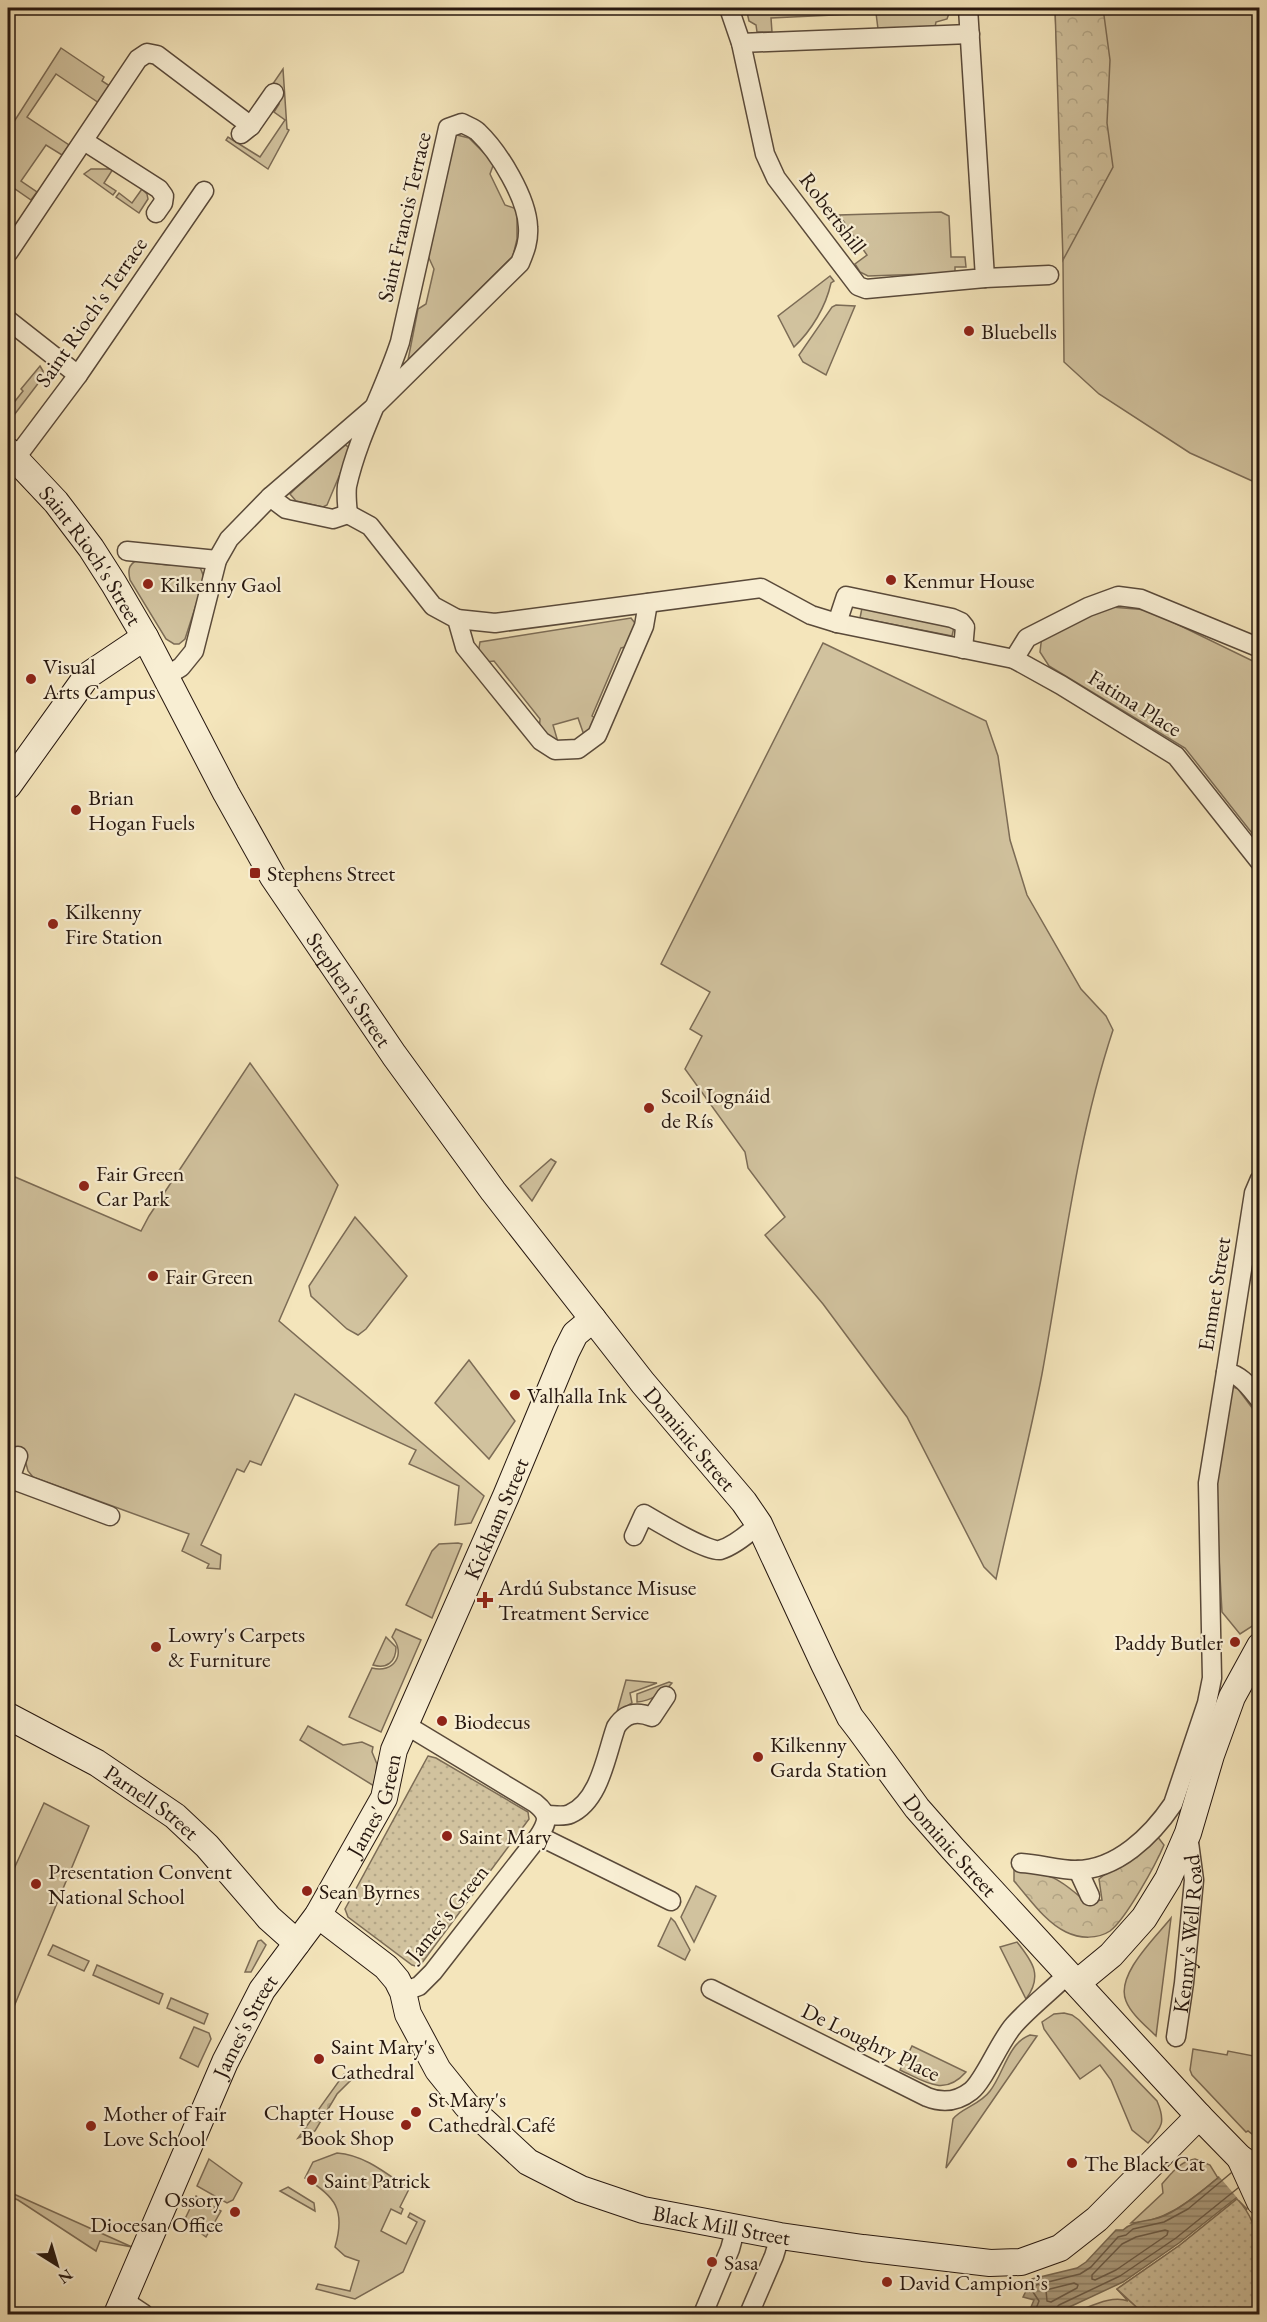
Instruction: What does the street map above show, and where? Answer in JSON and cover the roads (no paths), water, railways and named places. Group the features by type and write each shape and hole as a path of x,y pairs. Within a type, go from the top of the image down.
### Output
{"street":[{"name":"Robertshill","path":"729,8 741,43 765,154 776,178 858,286 866,289 985,278 1049,275"},
{"path":"968,8 985,278"},
{"path":"741,43 970,34"},
{"path":"8,253 138,58 147,53 157,54 246,130 274,93"},
{"name":"Saint Francis Terrace","path":"165,677 181,667 194,651 217,560 230,539 270,497 372,410 520,263 527,247 528,226 524,207 500,159 477,131 462,123 448,128 400,342 389,376 372,410"},
{"path":"84,141 159,189 164,196 163,203 156,213"},
{"name":"Saint Rioch's Terrace","path":"11,455 78,375 204,191"},
{"path":"8,320 78,375"},
{"path":"348,514 347,488 372,410"},
{"name":"Saint Rioch's Street","path":"11,455 56,502 91,548 145,637"},
{"path":"270,497 286,509 333,519 348,514 370,526 433,606 457,619 465,647 541,741 555,750 578,749 597,735 644,626 648,603"},
{"path":"127,550 217,560"},
{"name":"Fatima Place","path":"457,619 495,623 761,588 811,615 837,623 1014,659 1061,685 1176,756 1260,862"},
{"path":"837,623 846,596 914,610 961,622 966,634 963,649"},
{"path":"1014,659 1027,638 1088,607 1118,596 1141,599 1260,648"},
{"path":"8,786 87,676 145,637"},
{"name":"Stephen's Street","path":"145,637 273,877 394,1055 493,1191 592,1319"},
{"name":"Emmet Street","path":"1260,1179 1254,1193 1226,1372 1235,1373 1260,1400"},
{"name":"Dominic Street","path":"592,1319 744,1502 759,1524 850,1717 917,1808 1199,2116 1243,2159 1259,2200"},
{"name":"Kickham Street","path":"406,1725 566,1352 575,1334 592,1319"},
{"path":"1021,1863 1078,1870 1099,1867 1128,1853 1166,1815 1173,1804 1207,1702 1212,1678 1208,1483 1226,1372"},
{"path":"18,1456 9,1478 110,1516"},
{"path":"634,1536 644,1514 694,1542 713,1550 719,1550 747,1535 759,1524"},
{"name":"Kenny's Well Road","path":"1072,1979 1111,1955 1143,1918 1168,1880 1188,1833 1211,1755 1232,1697 1260,1646"},
{"path":"406,1725 535,1803 544,1810 546,1815 568,1815 584,1804 596,1786 616,1727 621,1720 630,1714 641,1713 652,1718 666,1696"},
{"name":"Parnell Street","path":"8,1716 97,1763 175,1816 207,1846 268,1918 297,1943"},
{"name":"James' Green","path":"318,1915 384,1798 394,1750 406,1725"},
{"name":"James's Green","path":"403,1992 420,1986 433,1972 539,1836 545,1827 546,1815"},
{"name":"Kenny's Well Road","path":"1176,2037 1194,1880 1188,1833"},
{"path":"539,1836 672,1901"},
{"path":"1078,1870 1090,1896"},
{"name":"James's Street","path":"120,2307 225,2062 262,1990 318,1915"},
{"name":"Black Mill Street","path":"318,1915 386,1967 397,1980 403,1992 408,2014 438,2070 467,2106 528,2162 581,2189 642,2210 780,2236 990,2263 1021,2262 1060,2248 1097,2219 1199,2116"},
{"name":"De Loughry Place","path":"711,1989 927,2097 938,2101 950,2101 973,2090 999,2046 1014,2026 1072,1979"},
{"path":"703,2314 730,2249 736,2227"},
{"path":"749,2314 774,2256 780,2236"},
{"path":"120,2307 144,2314"}],"water":[{"path":"1259,2134 1259,2176 1236,2198 1179,2243 1123,2282 1057,2314 1028,2314 1034,2300 1023,2297 1032,2279 1077,2268 1086,2262 1116,2230 1123,2230 1136,2223 1172,2212 1200,2193 1229,2168"}],"place":[{"name":"Bluebells","path":"969,331"},
{"name":"Kenmur House","path":"891,580"},
{"name":"Kilkenny Gaol","path":"148,584"},
{"name":"Visual Arts Campus","path":"31,679"},
{"name":"Brian Hogan Fuels","path":"76,810"},
{"name":"Stephens Street","path":"255,873"},
{"name":"Kilkenny Fire Station","path":"53,924"},
{"name":"Scoil Iognáid de Rís","path":"649,1108"},
{"name":"Fair Green Car Park","path":"84,1186"},
{"name":"Fair Green","path":"153,1276"},
{"name":"Valhalla Ink","path":"515,1395"},
{"name":"Ardú Substance Misuse Treatment Service","path":"485,1600"},
{"name":"Paddy Butler","path":"1235,1642"},
{"name":"Lowry's Carpets & Furniture","path":"156,1647"},
{"name":"Biodecus","path":"442,1721"},
{"name":"Kilkenny Garda Station","path":"758,1757"},
{"name":"Saint Mary","path":"447,1836"},
{"name":"Presentation Convent National School","path":"36,1884"},
{"name":"Sean Byrnes","path":"307,1891"},
{"name":"Saint Mary's Cathedral","path":"319,2059"},
{"name":"St Mary's Cathedral Café","path":"416,2112"},
{"name":"Chapter House Book Shop","path":"406,2125"},
{"name":"Mother of Fair Love School","path":"91,2126"},
{"name":"The Black Cat","path":"1072,2163"},
{"name":"Saint Patrick","path":"312,2180"},
{"name":"Ossory Diocesan Office","path":"235,2212"},
{"name":"Sasa","path":"712,2262"},
{"name":"David Campion’s","path":"887,2282"}]}
